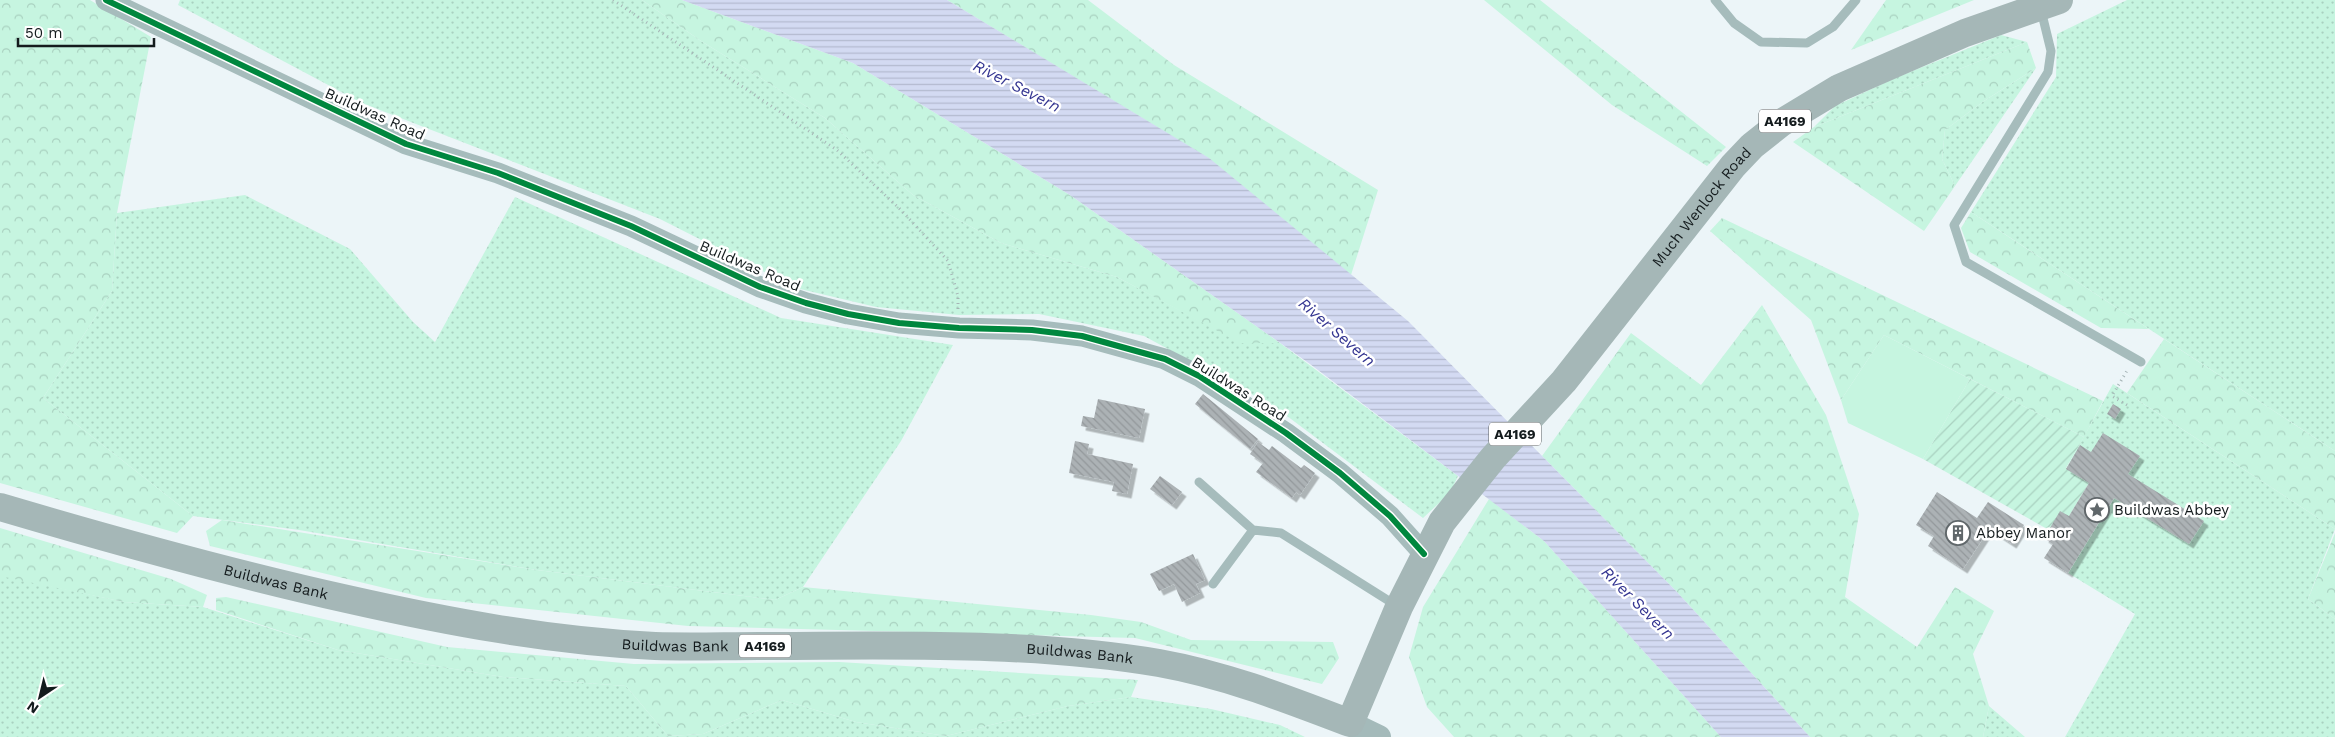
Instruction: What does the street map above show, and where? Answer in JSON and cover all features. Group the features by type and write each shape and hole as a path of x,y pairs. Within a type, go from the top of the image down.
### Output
{"main road":[{"name":"Much Wenlock Road","path":"1424,554 1442,522 1493,458 1564,381 1733,166 1752,146 1781,123 1839,88 1965,33 2050,4"},
{"name":"Buildwas Bank","path":"0,507 255,578 393,609 517,633 655,646 915,646 1041,650 1158,663 1201,672 1250,685 1350,723"},
{"path":"1379,737 1350,723 1399,607 1424,554"}],"street":[{"name":"Buildwas Road","path":"106,0 406,144 498,173 631,226 760,287 806,303 848,314 899,323 959,328 1032,330 1082,336 1128,347 1165,359 1199,376 1279,427 1390,516 1424,554"}],"lane":[{"path":"1715,0 1734,23 1761,42 1807,43 1833,27 1856,0"},
{"path":"2050,4 2051,51 2048,72 1954,225 1966,262 2141,362"},
{"path":"1199,482 1253,530 1281,533 1399,607"},
{"path":"1214,584 1253,530"}],"path":[{"path":"613,0 837,150 902,211 948,261 958,296 959,328"},
{"path":"2127,405 2112,396 2130,366"}],"green space":[{"path":"0,0 90,0 151,37 117,213 112,291 43,398 193,516 177,533 0,483"},
{"path":"180,0 642,0 701,41 825,118 913,195 1001,243 1117,277 1240,342 1280,343 1458,476 1450,493 1423,518 1275,407 1144,336 1039,314 959,315 876,307 796,288 660,219 362,103 178,5"},
{"path":"642,0 682,0 853,63 1070,195 1280,343 1240,343 1117,277 1001,243 913,195 825,118 701,41"},
{"path":"947,0 1088,0 1174,65 1378,190 1351,275 1208,158"},
{"path":"1484,0 1540,0 1726,147 1707,166 1612,105"},
{"path":"1886,0 1974,0 1851,50"},
{"path":"2127,0 2335,0 2335,451 1971,212 2056,77 2057,34"},
{"path":"2001,35 2027,42 1814,127 1835,106 1893,79"},
{"path":"2027,42 2036,68 1984,101 1945,130 1942,159 1955,186 1924,231 1793,142 1814,127"},
{"path":"2036,68 1955,186 1942,159 1945,130 1984,101"},
{"path":"245,195 350,249 413,322 435,342 515,197 781,318 953,345 901,441 803,587 775,600 537,570 299,530 193,516 43,398 112,291 117,213"},
{"path":"1971,212 2149,329 2101,328 1970,252 1961,228"},
{"path":"1722,218 2103,401 2084,437 1884,335 1841,400 1811,320 1710,231"},
{"path":"1762,305 1826,415 1859,514 1845,597 1917,647 1955,587 1994,611 1973,654 1989,706 1983,737 1810,737 1676,591 1542,456 1631,333 1701,385"},
{"path":"1884,335 1970,379 1923,459 1848,423 1841,400"},
{"path":"2164,339 2335,451 2335,529 2127,393"},
{"path":"1970,379 2084,437 2066,468 2089,483 2069,516 2049,530 1923,459"},
{"path":"2113,384 2335,529 2308,599 2335,619 2335,737 2065,737 2135,614 2068,573 2115,494 2089,483 2066,469"},
{"path":"1489,499 1544,541 1721,737 1454,737 1427,707 1409,657 1423,607"},
{"path":"222,520 537,570 775,600 803,587 1091,615 1141,622 1191,640 1333,642 1339,658 1322,684 1135,638 688,626 426,598 210,546 206,531"},
{"path":"0,528 171,579 207,595 203,607 124,602 0,576"},
{"path":"2335,533 2335,619 2308,599"},
{"path":"0,575 124,602 203,607 338,650 503,677 626,686 668,736 703,734 782,700 856,722 946,736 1068,706 1131,697 1211,709 1280,725 1305,737 0,737"},
{"path":"226,597 447,647 634,664 839,662 1138,680 1131,697 1068,706 946,736 856,722 782,700 703,734 668,736 626,686 503,677 338,650 216,610 216,598"},
{"path":"1989,706 2025,737 1983,737"}],"water":[{"name":"River Severn","path":"682,0 947,0 1209,158 1408,321 1676,591 1810,737 1721,737 1544,541 1310,364 1070,195 853,63"}],"building":[{"path":"1203,394 1258,439 1250,449 1195,404"},
{"path":"1098,399 1145,409 1139,438 1081,426 1083,416 1094,418"},
{"path":"2113,404 2121,409 2115,419 2107,414"},
{"path":"2103,433 2140,456 2128,474 2204,521 2189,544 2114,498 2068,573 2044,558 2053,544 2044,538 2060,511 2069,516 2089,483 2066,469 2080,445 2091,452"},
{"path":"1075,441 1089,444 1087,454 1133,464 1127,494 1112,491 1114,482 1069,473"},
{"path":"1258,442 1269,450 1272,446 1301,468 1304,465 1315,473 1300,495 1296,492 1292,498 1256,472 1263,463 1250,454"},
{"path":"1160,476 1182,492 1172,505 1150,489"},
{"name":"Abbey Manor","path":"1937,492 1977,518 1988,502 2024,525 2012,544 1989,529 1963,569 1928,546 1934,536 1916,525"},
{"path":"1193,554 1205,580 1196,584 1200,593 1182,602 1174,584 1159,591 1150,574"}],"cycle path":[{"path":"106,0 406,144 498,173 631,226 760,287 806,303 848,314 899,323 959,328 1032,330 1082,336 1165,359 1199,376 1286,433 1340,473 1390,516 1424,554"}],"place":[{"name":"Buildwas Abbey","path":"2097,510"},
{"name":"Abbey Manor","path":"1958,533"}]}
